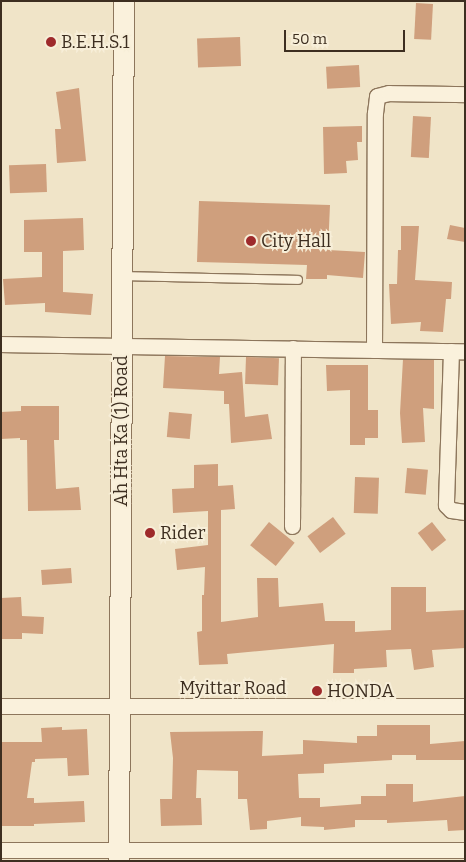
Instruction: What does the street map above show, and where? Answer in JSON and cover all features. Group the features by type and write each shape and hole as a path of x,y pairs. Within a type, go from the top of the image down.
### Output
{"street":[{"name":"Ah Hta Ka (1) Road","path":"119,855 124,1"},
{"path":"374,350 375,113 378,96 390,93 465,94"},
{"path":"1,344 458,351 446,505 451,510 465,512"},
{"path":"292,526 293,348"},
{"name":"Myittar Road","path":"1,706 119,708 465,706"},
{"path":"1,850 119,855 402,855 465,850"}],"lane":[{"path":"122,276 298,280"}],"building":[{"path":"416,3 433,4 431,40 414,39"},
{"path":"240,37 241,66 198,67 197,39"},
{"path":"359,65 360,87 327,89 326,67"},
{"path":"79,88 86,161 57,163 55,129 61,129 56,92"},
{"path":"413,116 431,117 429,158 411,157"},
{"path":"362,126 362,142 357,142 358,160 346,161 347,173 324,174 323,127"},
{"path":"46,164 47,192 10,193 9,165"},
{"path":"199,201 330,205 328,250 365,252 363,278 327,275 327,279 306,279 307,265 197,262"},
{"path":"83,218 84,250 63,251 63,292 93,294 91,315 45,312 45,303 5,305 3,279 42,277 42,252 24,252 24,220"},
{"path":"450,225 465,228 465,242 447,239"},
{"path":"401,226 419,226 415,280 452,282 451,299 446,299 443,332 420,331 421,322 391,324 389,284 397,284 398,250 401,250"},
{"path":"165,356 220,357 219,374 242,372 245,417 268,414 272,439 231,443 229,404 224,404 224,391 163,388"},
{"path":"246,357 279,358 278,385 245,384"},
{"path":"403,359 434,360 434,409 423,408 425,442 402,443 400,413"},
{"path":"326,365 368,365 368,410 378,410 378,438 365,438 365,445 350,445 350,390 327,391"},
{"path":"21,406 59,406 59,440 54,440 56,489 79,487 81,510 28,511 27,440 20,440 20,438 1,439 1,412 21,411"},
{"path":"169,412 192,414 190,439 167,437"},
{"path":"218,464 218,486 233,485 235,509 221,510 221,622 258,617 257,578 278,578 279,607 323,603 325,621 355,621 355,632 391,630 391,587 426,587 426,612 465,610 465,648 432,650 434,667 414,670 411,649 386,650 387,667 354,669 354,673 333,673 334,644 227,654 228,664 199,665 197,632 202,631 202,595 204,595 205,567 177,570 175,549 208,545 208,511 173,513 172,489 194,488 194,465"},
{"path":"407,468 428,470 426,495 405,493"},
{"path":"355,477 379,478 378,514 354,513"},
{"path":"333,517 346,534 320,553 307,536"},
{"path":"269,522 295,543 276,566 250,545"},
{"path":"432,522 446,540 432,551 418,533"},
{"path":"71,568 72,583 42,585 41,570"},
{"path":"21,597 22,616 44,617 43,634 22,633 22,639 1,639 1,598"},
{"path":"377,725 430,725 430,744 465,741 465,760 416,760 416,755 392,755 392,760 324,764 324,773 298,774 299,798 320,798 320,807 361,804 361,796 386,796 386,784 413,784 413,802 465,796 465,830 448,831 447,820 387,823 387,820 355,820 355,827 324,830 324,827 301,826 301,817 267,821 267,829 250,830 247,799 238,799 238,771 197,770 196,798 201,798 202,825 161,826 160,799 172,799 173,758 170,732 263,731 262,756 303,754 303,740 357,743 357,736 377,736"},
{"path":"62,727 62,730 87,729 89,775 68,776 67,758 35,759 35,762 32,762 27,798 34,798 34,803 84,801 85,822 34,824 34,826 1,826 1,742 42,742 41,728"}],"place":[{"name":"B.E.H.S.1","path":"51,42"},
{"name":"City Hall","path":"251,241"},
{"name":"Rider","path":"150,533"},
{"name":"HONDA","path":"317,691"}]}
